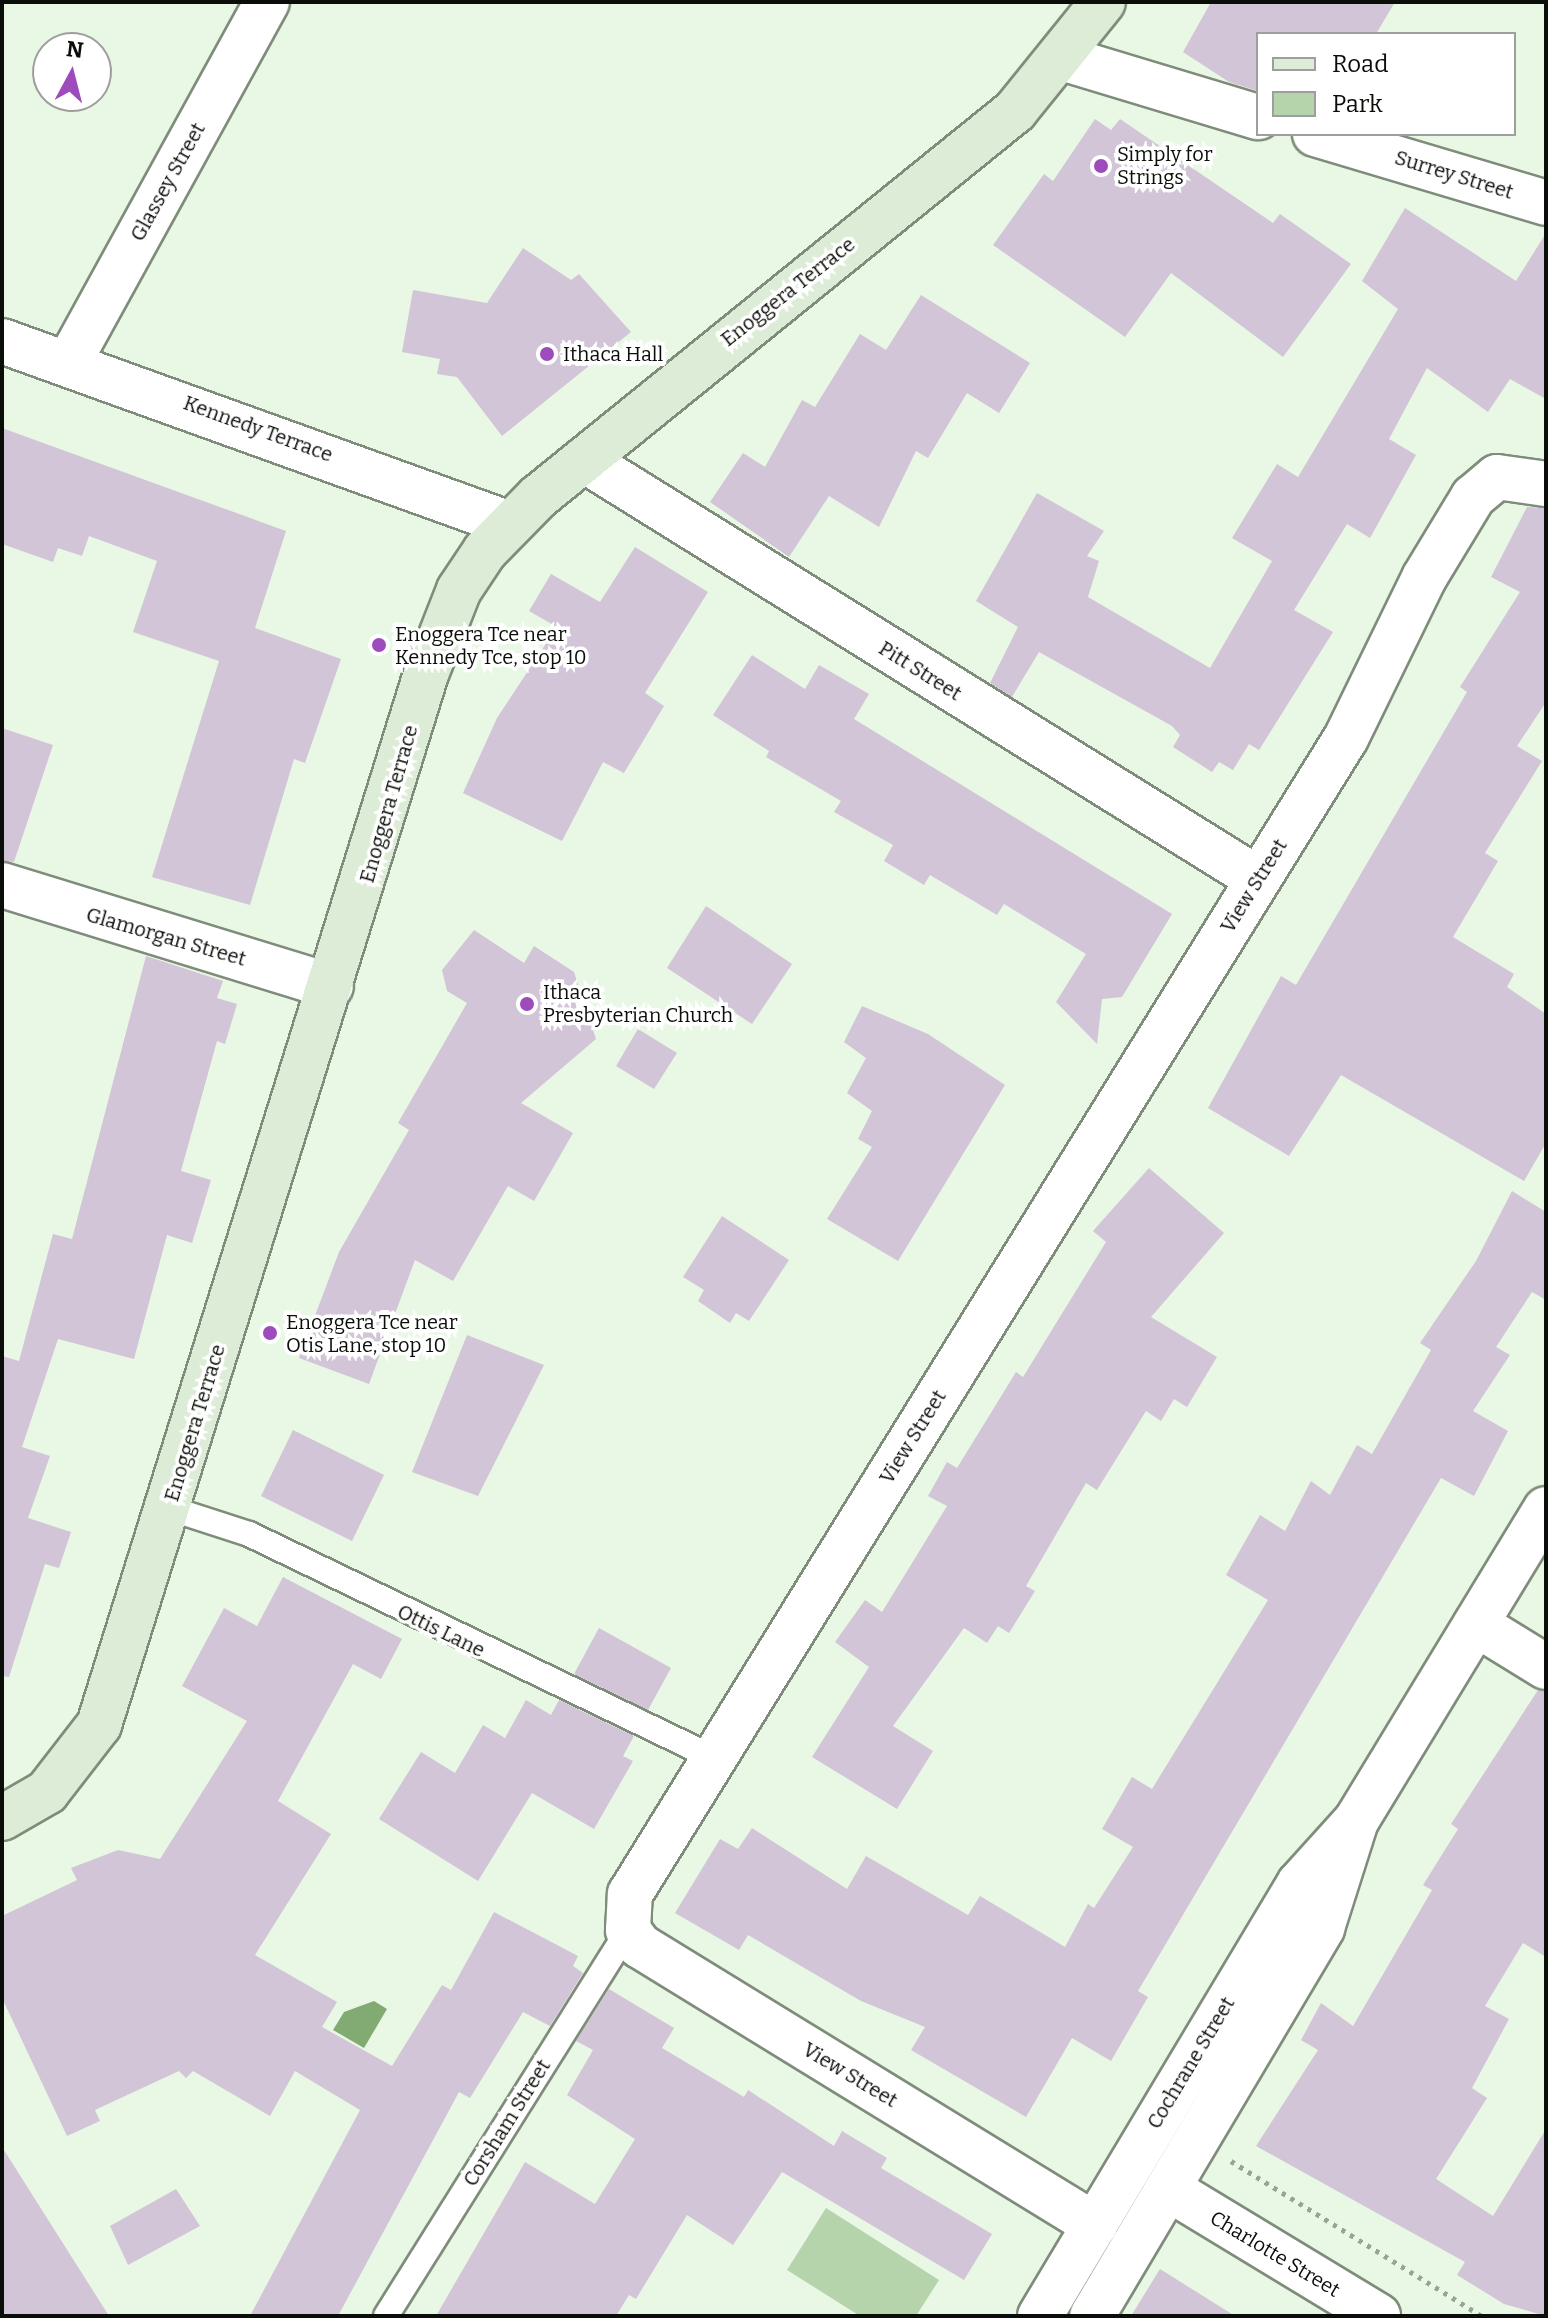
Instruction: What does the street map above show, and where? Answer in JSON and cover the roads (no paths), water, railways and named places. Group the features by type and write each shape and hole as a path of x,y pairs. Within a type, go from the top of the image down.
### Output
{"main road":[{"name":"Enoggera Terrace","path":"2,1818 47,1792 99,1725 445,621 485,551 510,524 584,460 1015,111 1062,58 1103,2"}],"street":[{"name":"Glassey Street","path":"69,362 267,2"},
{"path":"1062,58 1256,116"},
{"name":"Surrey Street","path":"1322,136 1546,203"},
{"name":"Kennedy Terrace","path":"2,341 69,362 510,524"},
{"name":"Pitt Street","path":"584,460 1258,879"},
{"name":"View Street","path":"1095,2225 649,1952 628,1930 630,1894 1346,738 1424,578 1480,488 1497,477 1546,484"},
{"name":"Glamorgan Street","path":"2,885 331,986"},
{"name":"Cochrane Street","path":"1040,2316 1299,1884 1356,1821 1546,1509"},
{"path":"1476,1624 1546,1667"},
{"name":"Cochrane Street","path":"1092,2316 1172,2191 1322,1928 1356,1821"},
{"name":"Charlotte Street","path":"1172,2191 1378,2316"}],"lane":[{"name":"Ottis Lane","path":"169,1508 249,1534 714,1758"},
{"name":"Corsham Street","path":"386,2316 628,1930"}],"place":[{"name":"Simply for Strings","path":"1101,166"},
{"name":"Ithaca Hall","path":"547,354"},
{"name":"Enoggera Tce near Kennedy Tce, stop 10","path":"379,645"},
{"name":"Ithaca Presbyterian Church","path":"527,1004"},
{"name":"Enoggera Tce near Otis Lane, stop 10","path":"270,1333"}]}
